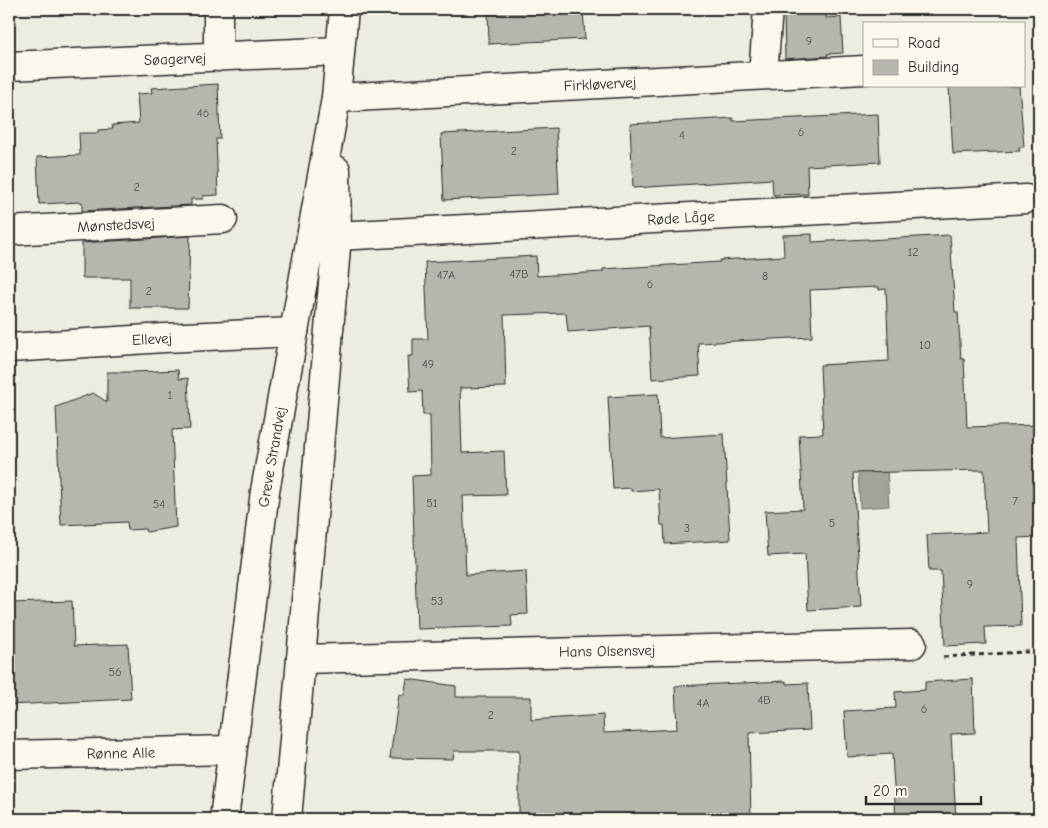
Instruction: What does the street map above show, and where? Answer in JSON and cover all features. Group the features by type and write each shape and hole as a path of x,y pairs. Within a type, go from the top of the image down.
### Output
{"street":[{"path":"218,9 218,57"},
{"name":"Greve Strandvej","path":"287,819 336,236 336,98 344,9"},
{"path":"763,75 768,9"},
{"name":"Søagervej","path":"9,66 340,51"},
{"name":"Firkløvervej","path":"336,98 863,70"},
{"name":"Greve Strandvej","path":"224,819 265,491 336,98"},
{"name":"Røde Låge","path":"336,236 1026,199"},
{"name":"Mønstedsvej","path":"9,231 223,219"},
{"name":"Ellevej","path":"9,348 294,332"},
{"name":"Hans Olsensvej","path":"301,659 912,644"},
{"name":"Rønne Alle","path":"9,755 232,750"}],"path":[{"path":"912,644 930,658 1039,651"}],"shaded area":[{"path":"886,449 889,506 860,508 858,473"}],"building":[{"path":"488,9 583,9 585,39 489,44"},
{"path":"826,9 826,18 841,17 843,53 785,59 784,10"},
{"path":"218,84 220,139 216,139 218,195 203,196 203,199 191,199 191,205 82,211 82,202 39,204 37,157 80,155 79,133 98,133 98,130 113,129 112,125 139,123 137,94 152,93 151,88"},
{"path":"949,88 1019,88 1024,147 1019,147 1020,151 953,154"},
{"path":"878,114 880,162 807,166 808,194 773,195 772,179 633,188 630,124 733,118 733,121"},
{"path":"556,128 559,194 444,200 441,134"},
{"path":"812,234 812,242 950,235 955,312 958,312 961,359 964,359 967,427 1039,425 1039,537 1018,538 1021,626 985,627 986,644 945,646 941,571 929,571 927,535 987,532 984,470 853,473 861,607 808,610 805,554 768,556 765,511 803,509 799,435 823,434 820,365 889,361 886,289 879,290 879,287 810,290 812,337 698,343 700,376 652,379 649,326 568,332 566,313 504,315 506,387 460,388 462,453 504,451 506,495 463,496 466,575 526,571 528,614 511,615 512,626 417,629 412,476 431,475 430,415 423,415 422,391 410,392 408,356 413,356 413,339 428,339 425,262 536,256 537,276 603,272 603,269 784,256 783,235"},
{"path":"190,236 188,308 130,308 130,278 82,278 82,243"},
{"path":"178,370 179,379 188,378 190,429 172,430 176,527 146,532 145,529 128,530 127,522 61,525 56,407 93,393 107,402 107,372"},
{"path":"658,394 660,438 724,434 730,540 665,544 664,525 661,525 659,489 631,491 631,488 613,489 608,397"},
{"path":"72,601 74,646 128,644 131,699 9,705 9,603"},
{"path":"407,679 456,686 456,697 531,697 531,720 603,715 604,733 677,729 675,686 786,681 786,684 808,683 810,730 749,733 751,819 519,819 519,751 454,751 453,759 390,758 399,694 404,695"},
{"path":"973,679 975,733 951,734 956,819 896,819 892,754 847,757 844,711 896,708 895,692 925,690 925,682"}]}
